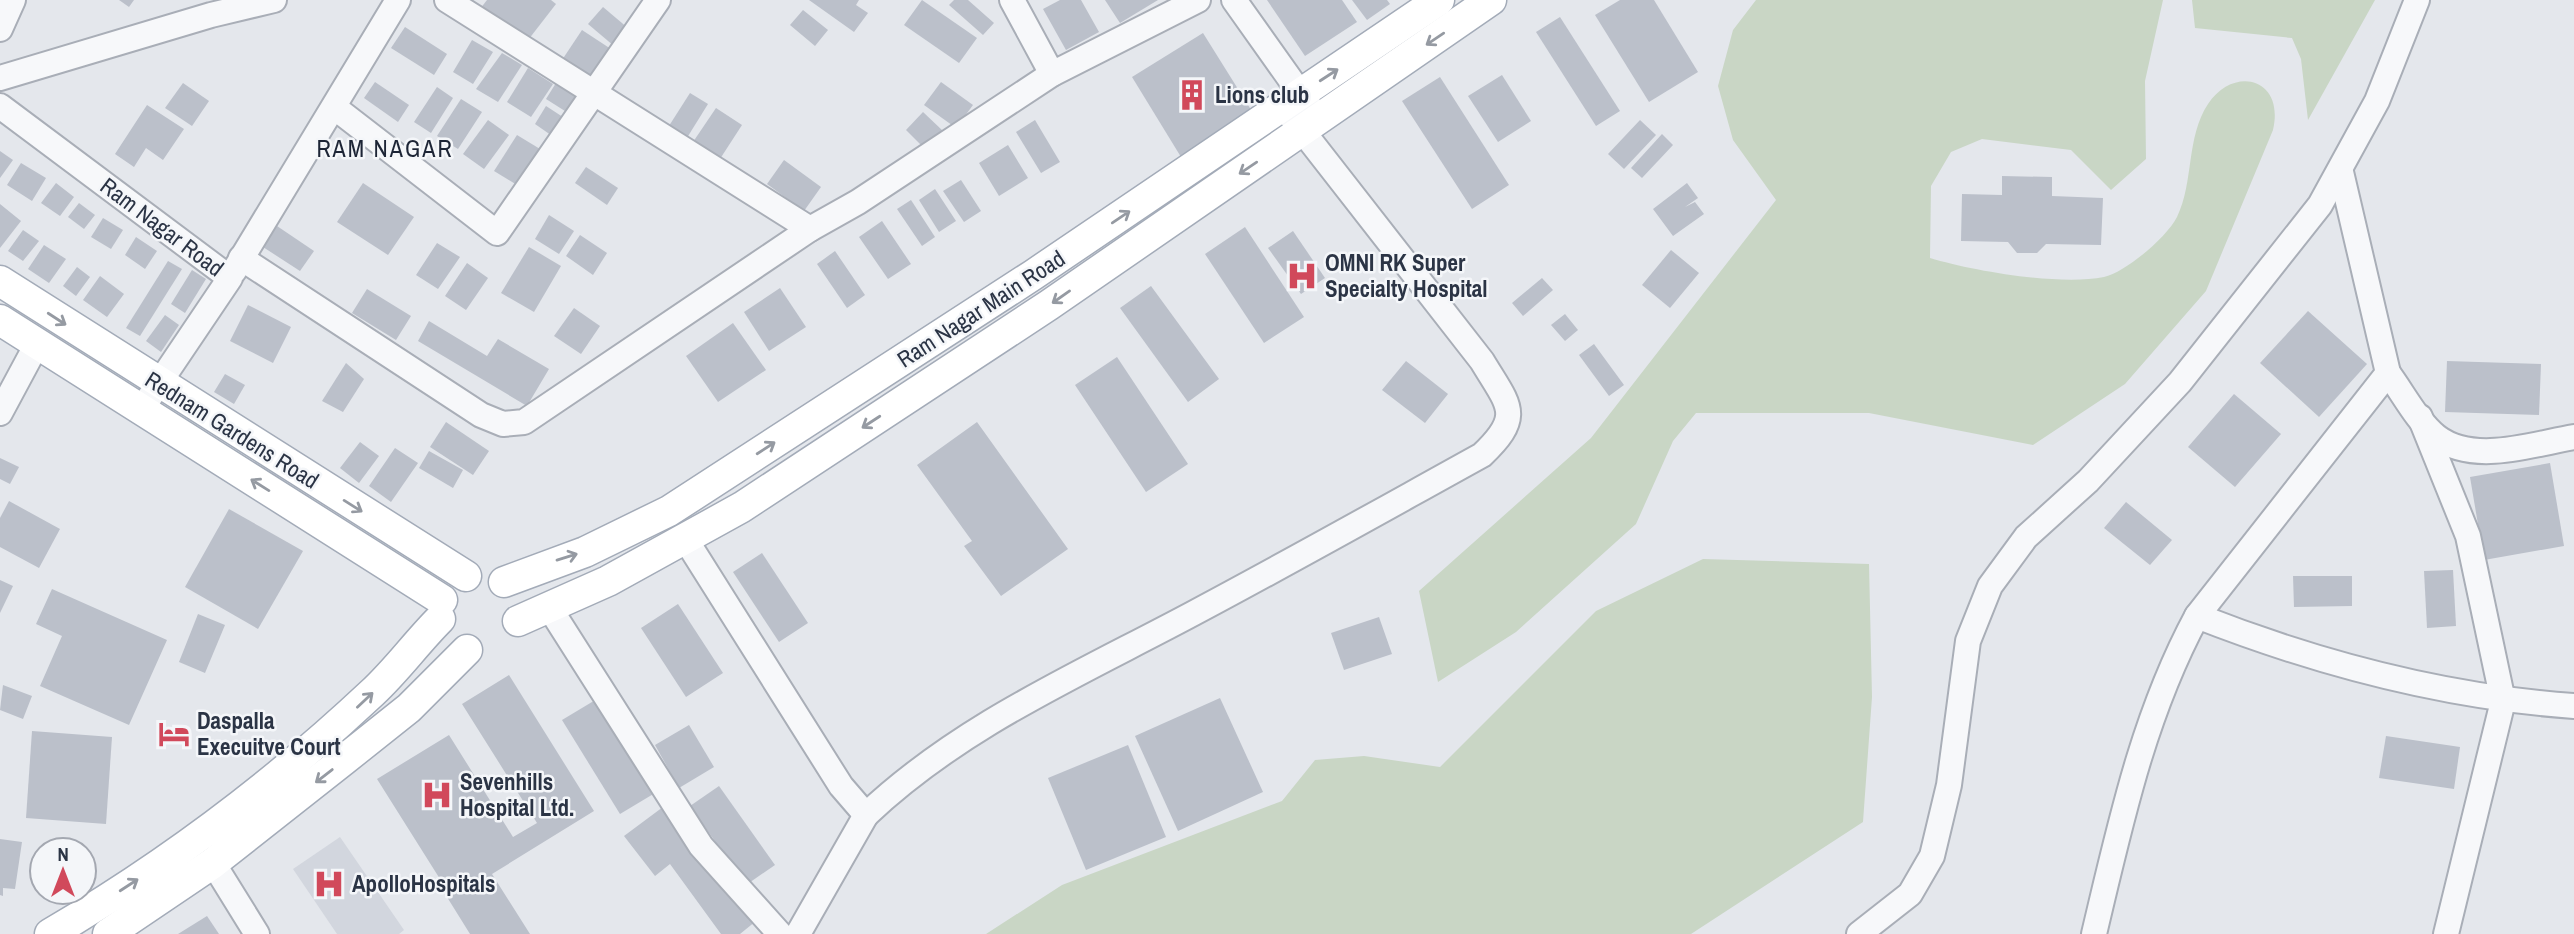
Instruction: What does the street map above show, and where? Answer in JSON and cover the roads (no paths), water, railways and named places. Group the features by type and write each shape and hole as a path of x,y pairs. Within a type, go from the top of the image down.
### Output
{"main road":[{"name":"Ram Nagar Main Road","path":"503,582 585,552 669,511 1055,261 1439,0"},
{"path":"518,621 608,581 686,540 1049,305 1491,0"},
{"name":"Rednam Gardens Road","path":"0,281 160,385 466,576"},
{"name":"Rednam Gardens Road","path":"0,320 141,410 441,610"},
{"path":"50,934 154,869 270,782 375,691 441,610 451,586 466,576 485,574 503,582 516,600 518,621 512,636 486,649 213,863 107,934"},
{"path":"441,610 445,632 454,643 486,649"}],"street":[{"path":"0,29 13,0"},
{"path":"0,78 211,15 274,0"},
{"path":"398,0 236,268 481,415 503,425 524,422 810,229 858,202 1052,74 1198,0"},
{"path":"447,0 810,229"},
{"path":"334,107 497,233 596,94 658,0"},
{"path":"1012,0 1052,74"},
{"path":"798,934 866,815 931,760 1027,699 1193,614 1482,455 1504,434 1509,420 1506,401 1482,361 1292,99 1234,0"},
{"path":"1859,934 1909,894 1932,856 1949,785 1968,641 1990,586 2005,561 2026,537 2088,481 2180,382 2306,223 2341,172 2377,101 2417,0"},
{"name":"Ram Nagar Road","path":"0,106 236,268 141,410"},
{"path":"2341,172 2388,373 2437,437 2460,449 2484,452 2574,437"},
{"path":"0,413 37,344"},
{"path":"2094,934 2130,781 2172,662 2197,616 2388,373"},
{"path":"2420,417 2468,536 2503,701 2446,934"},
{"path":"686,540 841,786 866,815"},
{"path":"550,607 701,846 780,934"},
{"path":"2197,616 2253,638 2370,672 2503,701 2574,706"},
{"path":"213,863 257,934"}],"place":[{"name":"Lions club","path":"1192,95"},
{"name":"OMNI RK Super Specialty Hospital","path":"1302,276"},
{"name":"Daspalla Execuitve Court","path":"174,734"},
{"name":"Sevenhills Hospital Ltd.","path":"437,795"},
{"name":"ApolloHospitals","path":"329,884"}],"district":[{"name":"RAM NAGAR","path":"385,149"}]}
